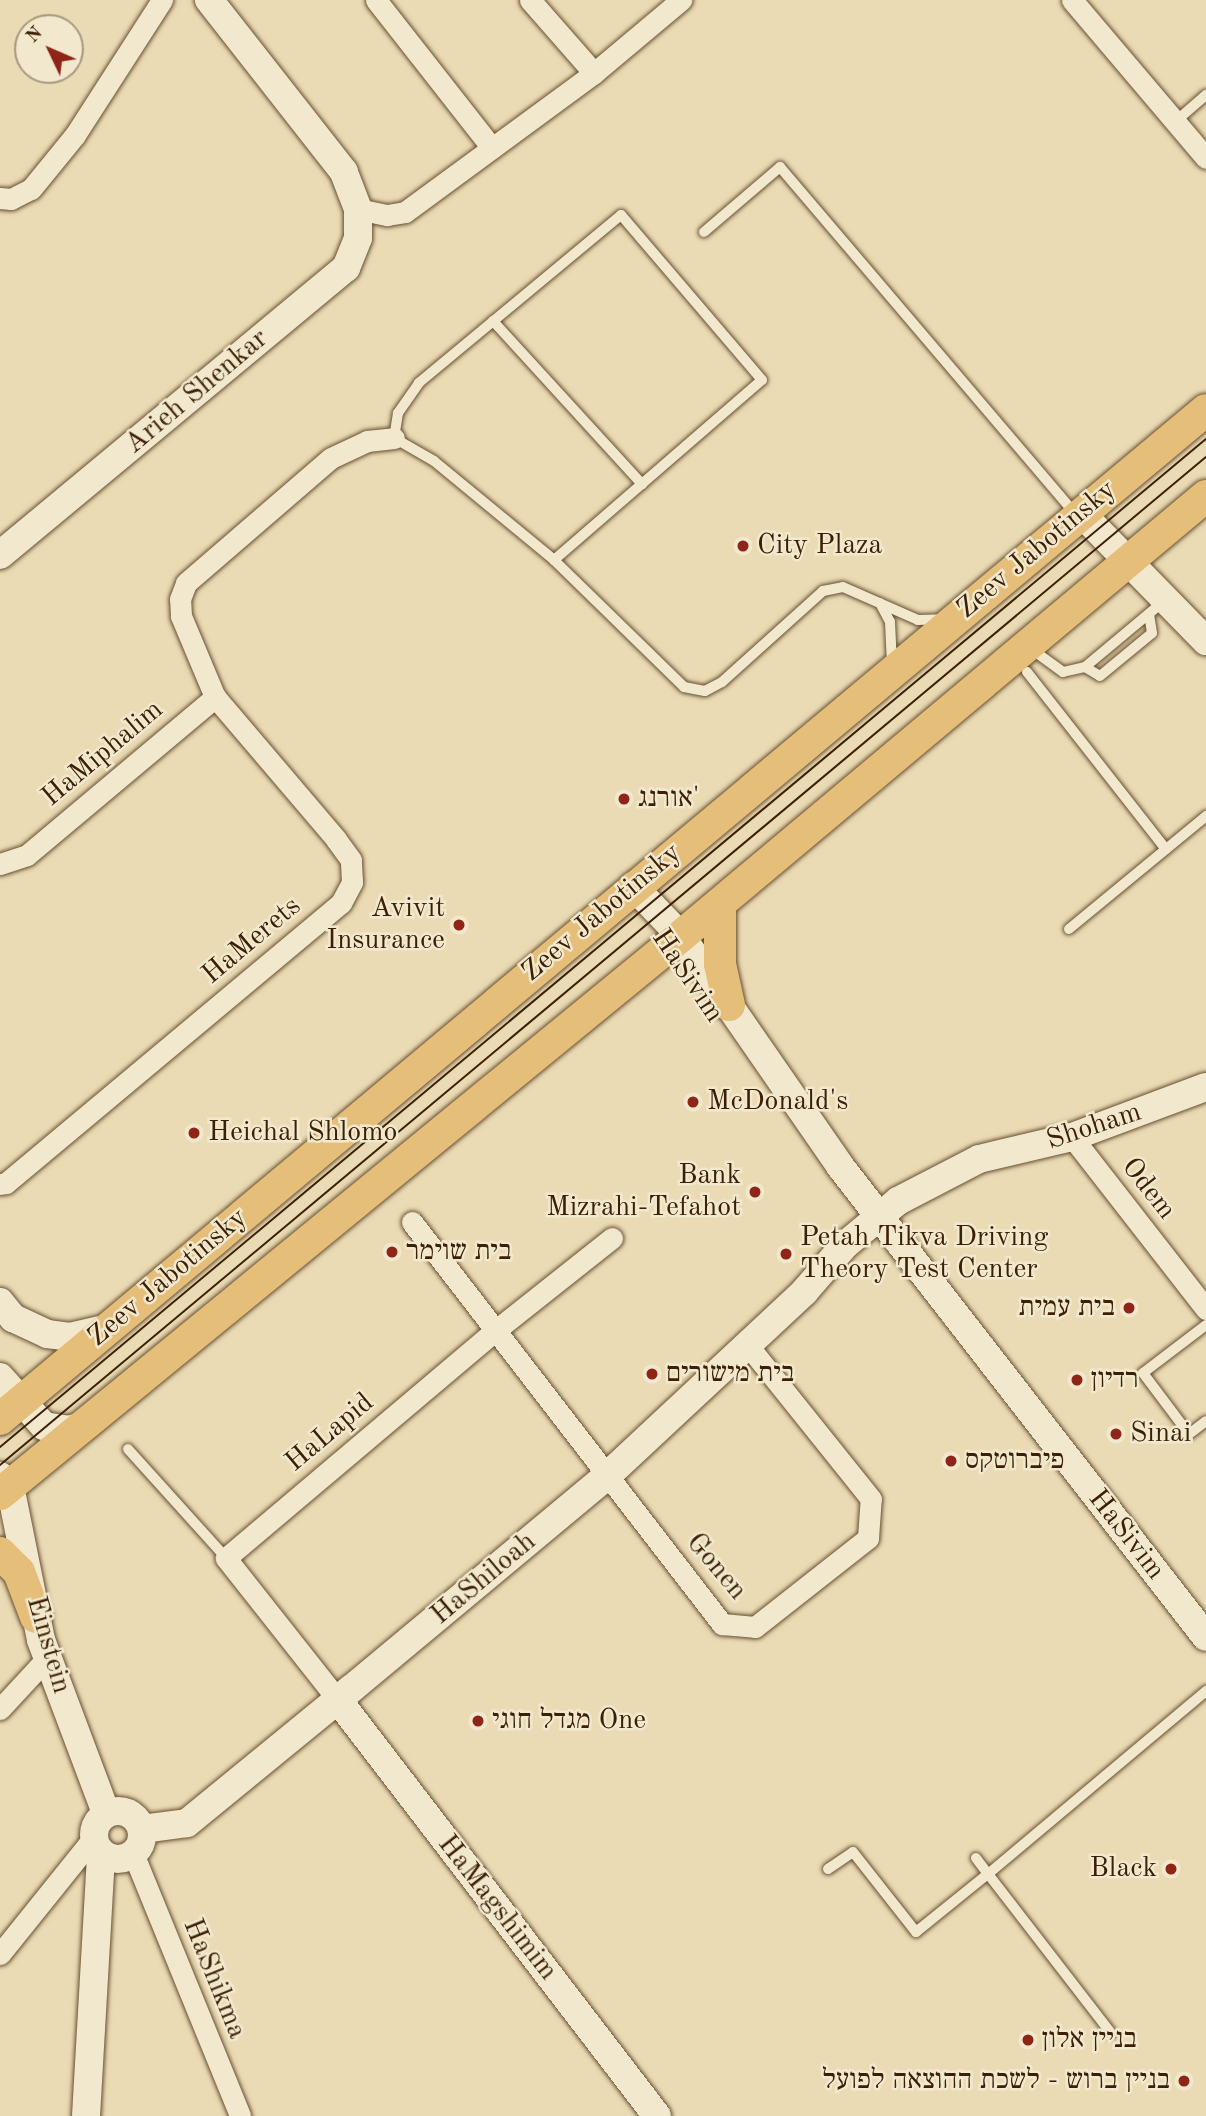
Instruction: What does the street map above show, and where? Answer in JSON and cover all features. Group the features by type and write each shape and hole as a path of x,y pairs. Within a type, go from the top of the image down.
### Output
{"main road":[{"name":"Zeev Jabotinsky","path":"10,1410 633,886 1206,410"},
{"path":"3,1485 85,1425 720,904 1026,660 1129,559 1206,496"},
{"path":"720,904 720,964 729,1005"},
{"path":"0,1553 19,1572 36,1617"}],"street":[{"path":"0,198 11,199 31,189 75,135 162,0"},
{"path":"376,0 492,148"},
{"path":"530,0 594,73"},
{"path":"358,209 387,215 405,212 594,73 681,0"},
{"path":"1072,0 1206,158"},
{"name":"Arieh Shenkar","path":"0,555 346,268 358,238 358,209 344,172 327,145 212,2"},
{"name":"HaMerets","path":"0,1184 6,1183 341,903 352,882 351,860 215,697 181,617 186,583 331,458 367,441 394,438"},
{"path":"1079,514 1129,559 1165,611 1206,659"},
{"path":"1165,611 1206,641"},
{"name":"HaMiphalim","path":"0,864 27,855 215,697"},
{"name":"HaSivim","path":"633,886 674,942 756,1072 840,1166"},
{"name":"HaSivim","path":"674,942 729,1005 840,1166 1206,1637"},
{"name":"Shoham","path":"884,1223 916,1189 979,1159 1072,1137 1193,1098"},
{"name":"Odem","path":"1072,1137 1206,1310"},
{"name":"Gonen","path":"412,1222 722,1624 755,1627 868,1538 871,1499 747,1344"},
{"name":"HaShiloah","path":"142,1829 187,1823 338,1700 607,1476 747,1344 884,1223"},
{"name":"HaLapid","path":"226,1558 496,1330 612,1238"},
{"path":"0,1302 13,1318 47,1334 69,1337 108,1328"},
{"path":"0,1377 10,1410 53,1429 69,1430 85,1425"},
{"name":"Einstein","path":"3,1485 36,1617 100,1834 86,2116"},
{"path":"226,1558 338,1700"},
{"path":"0,1709 48,1657"},
{"name":"HaMagshimim","path":"338,1700 657,2116"},
{"path":"0,1954 100,1834 128,1812 142,1829 141,1843 127,1858 113,1859 100,1834"},
{"name":"HaShikma","path":"137,1864 240,2116"}],"lane":[{"path":"1176,121 1206,95"},
{"path":"704,232 780,167 1053,488 1079,514"},
{"path":"554,560 762,380 621,215 405,398 394,438 434,461 554,560 684,687 705,691 722,682 823,592 843,587 879,600 919,620 954,619"},
{"path":"494,321 642,484"},
{"path":"879,600 894,639 891,671"},
{"path":"1085,667 1100,676 1152,633 1165,611"},
{"path":"1165,611 1085,667 1063,672 1037,650 1026,660 1166,849"},
{"path":"1069,929 1206,816"},
{"path":"1206,1325 1143,1373 1189,1434 1206,1421"},
{"path":"128,1450 226,1558"},
{"path":"828,1869 853,1852 916,1932 1206,1691"},
{"path":"976,1858 1111,2032"}],"tram line":[{"path":"0,1447 1206,439"},
{"path":"0,1465 1206,457"}],"place":[{"name":"City Plaza","path":"743,546"},
{"name":"אורנג'","path":"624,799"},
{"name":"Avivit Insurance","path":"459,925"},
{"name":"McDonald's","path":"693,1102"},
{"name":"Heichal Shlomo","path":"194,1133"},
{"name":"Bank Mizrahi-Tefahot","path":"755,1192"},
{"name":"בית שוימר","path":"392,1252"},
{"name":"Petah Tikva Driving Theory Test Center","path":"786,1254"},
{"name":"בית עמית","path":"1129,1308"},
{"name":"בית מישורים","path":"652,1374"},
{"name":"רדיון","path":"1077,1380"},
{"name":"Sinai","path":"1116,1434"},
{"name":"פיברוטקס","path":"951,1461"},
{"name":"מגדל חוגי One","path":"478,1721"},
{"name":"Black","path":"1171,1869"},
{"name":"בניין אלון","path":"1028,2040"},
{"name":"בניין ברוש - לשכת ההוצאה לפועל","path":"1184,2081"}]}
